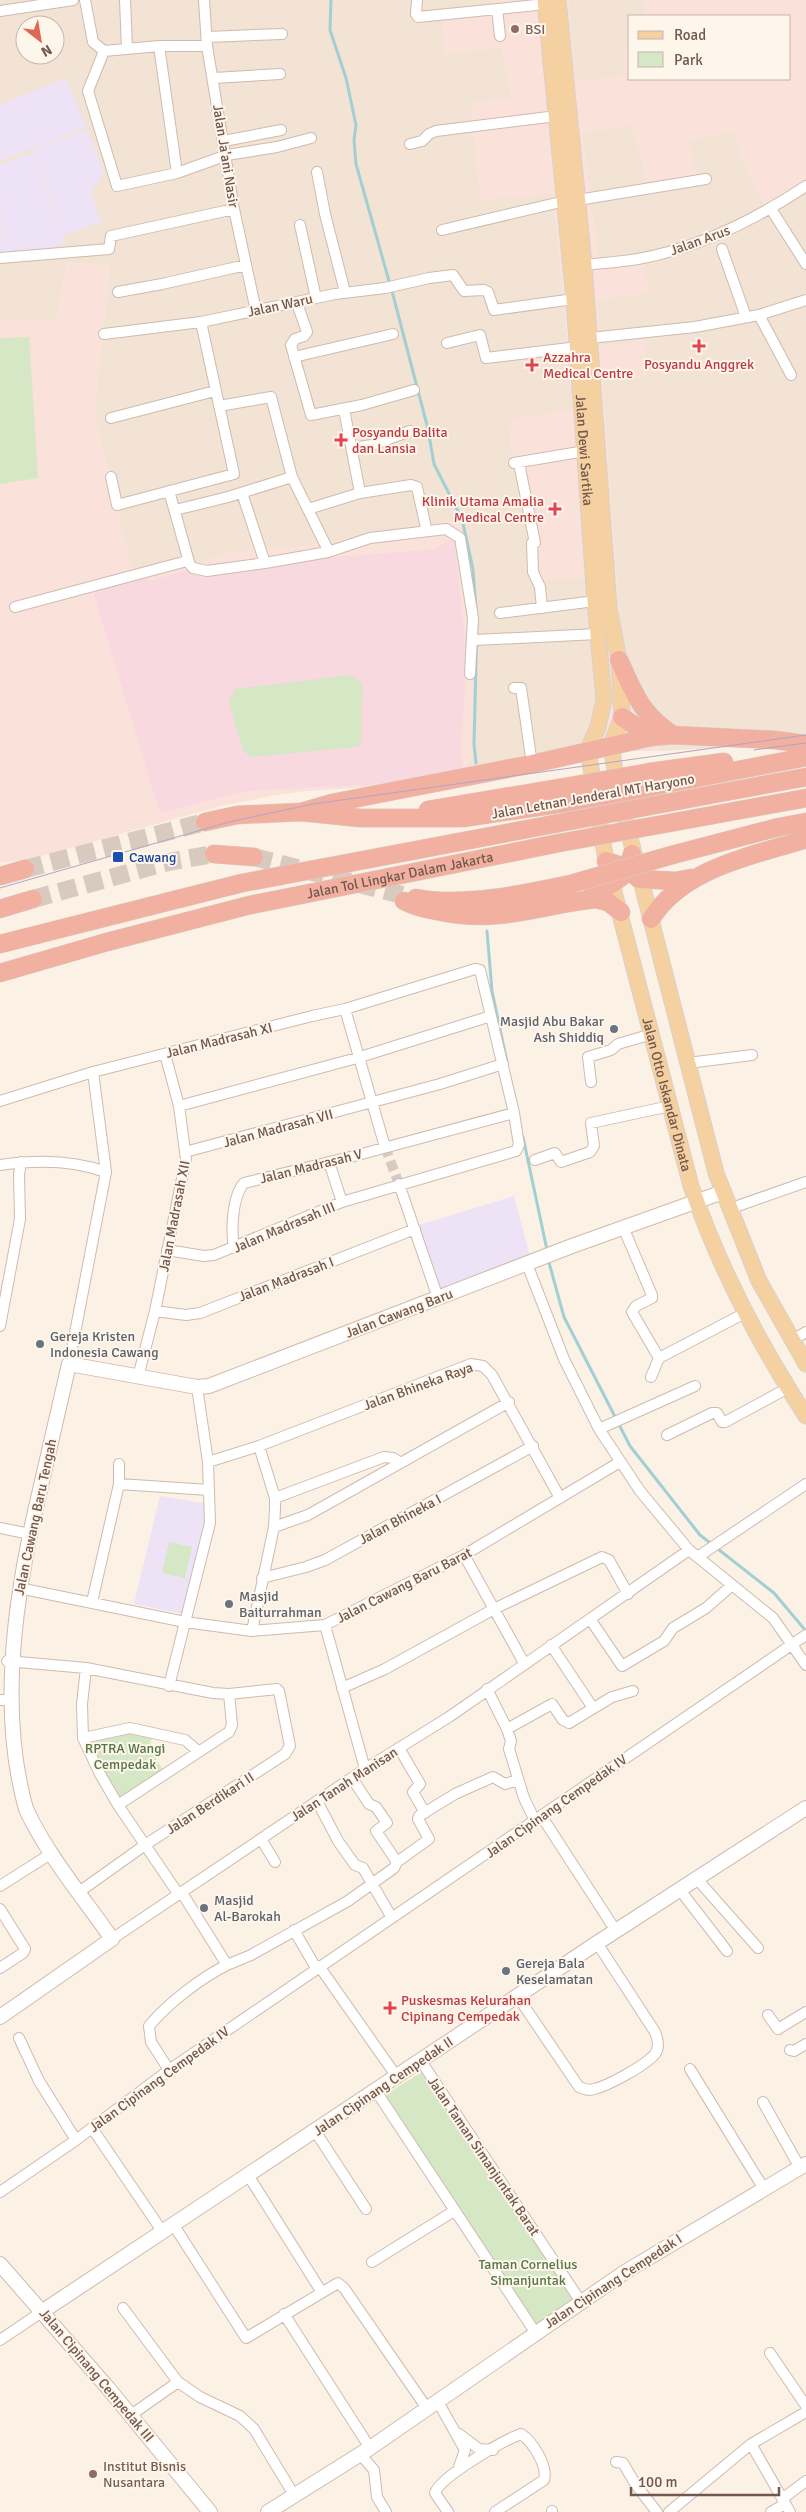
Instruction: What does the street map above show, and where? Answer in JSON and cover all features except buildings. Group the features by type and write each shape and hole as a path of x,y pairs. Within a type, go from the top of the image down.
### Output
{"highway":[{"path":"619,660 639,702 649,717 673,735"},
{"path":"622,717 651,737"},
{"path":"301,812 332,803 532,764 651,737 673,735 775,740 806,744"},
{"name":"Jalan Letnan Jenderal MT Haryono","path":"205,822 237,815 301,812 378,818 463,818 562,795 806,756"},
{"name":"Jalan Tol Lingkar Dalam Jakarta","path":"50,932 242,883 806,777"},
{"name":"Jalan Tol Lingkar Dalam Jakarta","path":"0,973 108,942 250,905 559,843 806,798"},
{"path":"621,912 608,902 596,899 523,914 478,917 456,916 418,907 405,898 476,898 526,894 571,884 779,827 806,822"},
{"path":"606,861 634,867 676,881 706,873 806,839"},
{"path":"214,854 254,857"},
{"path":"585,900 612,884 634,867"},
{"path":"0,876 25,869"},
{"path":"651,919 672,894 706,873"},
{"path":"0,909 33,899"},
{"path":"0,944 50,932"},
{"path":"0,949 50,932"}],"main road":[{"name":"Jalan Dewi Sartika","path":"549,1 557,116 584,265 609,608 619,660 622,717 611,745"},
{"name":"Jalan Dewi Sartika","path":"549,1 572,200 574,299 595,601 604,700 598,727 588,750"},
{"name":"Jalan Otto Iskandar Dinata","path":"611,745 618,791 634,867 651,919 716,1173 759,1281 791,1341 806,1364"},
{"name":"Jalan Otto Iskandar Dinata","path":"588,750 606,861 696,1200 745,1313 806,1416"}],"street":[{"path":"6,7 73,0"},
{"path":"85,0 93,42 104,51 282,34"},
{"path":"124,0 127,48"},
{"name":"Jalan Ja'ani Nasir","path":"204,0 207,42 234,209 256,311"},
{"path":"417,0 416,14 418,17 497,9 549,1"},
{"path":"497,9 500,36"},
{"path":"160,46 177,173"},
{"path":"104,51 88,91 117,186 177,173 226,155 277,147 312,138"},
{"path":"214,78 280,74"},
{"path":"410,144 422,141 429,134 436,132 557,116"},
{"path":"224,141 281,130"},
{"path":"317,172 325,214 345,292"},
{"path":"442,230 572,200 706,179"},
{"name":"Jalan Arus","path":"584,265 638,259 678,249 717,236 771,209 806,186"},
{"path":"0,258 109,249 111,236 234,209"},
{"path":"771,209 806,264"},
{"path":"300,225 316,298"},
{"path":"722,249 746,317"},
{"path":"118,292 246,265"},
{"name":"Jalan Waru","path":"104,334 201,322 345,292 390,288 429,278 456,277 464,291 484,290 488,292 494,310 574,299"},
{"path":"590,338 691,328 759,315 806,300"},
{"path":"297,303 307,332 292,342 294,357 311,415 344,409 414,390"},
{"path":"759,315 791,375"},
{"path":"111,477 117,504 234,474 201,322"},
{"path":"294,357 393,334"},
{"path":"448,343 481,335 485,358 578,347"},
{"path":"111,418 215,391"},
{"path":"219,406 271,397 292,477 328,552"},
{"path":"344,409 360,493"},
{"path":"352,448 372,445 410,431"},
{"path":"542,608 538,581 532,572 532,544 535,543 516,463 586,452"},
{"path":"176,510 242,493 292,477"},
{"path":"308,509 360,493 416,486 420,492 426,528 429,531"},
{"path":"169,491 176,510 189,562 193,568 207,571 328,552 370,538 446,529 456,534 460,538 473,618 470,674"},
{"path":"242,493 264,563"},
{"path":"15,607 189,562"},
{"path":"500,613 595,601"},
{"path":"477,640 555,634 598,634"},
{"path":"514,688 521,688 532,764"},
{"name":"Jalan Madrasah XI","path":"0,1101 92,1072 345,1009 474,969 480,970 491,1016"},
{"path":"345,1009 385,1147"},
{"path":"179,1106 358,1058 491,1016 514,1112"},
{"path":"591,1082 588,1057 611,1050 618,1044 652,1034"},
{"name":"Jalan Madrasah XII","path":"138,1376 155,1312 185,1152 179,1106 165,1054"},
{"path":"688,1063 752,1054"},
{"name":"Jalan Madrasah VII","path":"185,1152 371,1103 503,1064"},
{"name":"Jalan Cawang Baru Tengah","path":"92,1072 106,1172 69,1364 19,1588 6,1661 3,1700 14,1777 27,1811 52,1853 112,1939"},
{"path":"535,1160 555,1154 560,1162 590,1152 594,1146 591,1123 670,1106"},
{"name":"Jalan Madrasah V","path":"234,1248 231,1230 239,1190 242,1184 514,1112"},
{"name":"Jalan Madrasah III","path":"168,1250 204,1256 234,1248 342,1202 514,1152 519,1148 514,1112"},
{"path":"0,1165 21,1162 68,1163 91,1166 106,1172"},
{"path":"0,1321 20,1219 19,1175 21,1162"},
{"path":"329,1162 342,1202"},
{"path":"729,1209 806,1182"},
{"path":"399,1184 438,1298"},
{"name":"Jalan Cawang Baru","path":"69,1364 197,1387 209,1386 268,1365 556,1252 696,1200 723,1192"},
{"path":"624,1227 652,1294 652,1298 636,1306 632,1312 659,1358"},
{"name":"Jalan Madrasah I","path":"155,1312 190,1315 200,1313 415,1229"},
{"path":"527,1264 564,1359 599,1429 640,1491 689,1550 731,1586 769,1614 806,1665"},
{"path":"651,1377 659,1358 745,1313"},
{"path":"791,1341 806,1332"},
{"name":"Jalan Bhineka Raya","path":"208,1462 259,1446 471,1364 483,1366 492,1375 509,1402 560,1498"},
{"path":"599,1429 695,1386"},
{"path":"169,1686 210,1523 208,1462 197,1387"},
{"path":"667,1435 712,1413 716,1414 722,1422 725,1422 788,1388"},
{"path":"274,1527 308,1515 509,1402"},
{"path":"252,1631 274,1527 275,1498 259,1446"},
{"name":"Jalan Bhineka I","path":"262,1578 325,1560 533,1446"},
{"path":"275,1498 384,1457 390,1457 401,1463"},
{"name":"Jalan Cawang Baru Barat","path":"19,1588 185,1622 252,1631 325,1626 464,1555 620,1462"},
{"path":"92,1602 119,1484 119,1464"},
{"path":"119,1484 210,1490"},
{"path":"698,1556 806,1484"},
{"path":"0,1528 30,1534"},
{"name":"Jalan Tanah Manisan","path":"0,2018 112,1939 364,1769 449,1717 689,1550"},
{"path":"464,1555 524,1663"},
{"path":"342,1688 384,1669 494,1609 602,1557 609,1560 628,1594"},
{"path":"590,1619 622,1666 664,1641 673,1628 706,1608 731,1586"},
{"path":"325,1626 364,1769"},
{"name":"Jalan Cipinang Cempedak IV","path":"0,2192 76,2140 169,2070 318,1967 539,1819 805,1636"},
{"path":"551,1645 593,1708"},
{"path":"6,1661 86,1668 169,1686 229,1694 232,1728 118,1805"},
{"path":"86,1668 82,1704 83,1738 118,1805 181,1894 227,1966"},
{"name":"Jalan Berdikari II","path":"79,1892 146,1844 289,1750 290,1743 278,1689 229,1694"},
{"path":"488,1689 511,1741 509,1749 518,1780 539,1819 616,1931"},
{"path":"507,1729 552,1704 567,1723 612,1697 633,1691"},
{"path":"83,1738 130,1728 185,1740 198,1751"},
{"path":"399,1748 420,1784 413,1792 425,1813"},
{"path":"169,2070 151,2042 150,2026 160,2014 185,1992 227,1966 251,1955 348,1901 394,1868 397,1862 429,1839 418,1819 425,1813 463,1790 493,1777 505,1784 518,1780"},
{"path":"352,1778 369,1804 376,1807 387,1823 376,1832 397,1862"},
{"path":"317,1801 338,1841 355,1865 363,1868 392,1918"},
{"name":"Jalan Cipinang Cempedak II","path":"0,2340 518,1997 596,1943 806,1808"},
{"path":"261,1839 275,1862"},
{"path":"0,1886 52,1853"},
{"path":"697,1879 758,1948"},
{"path":"680,1890 727,1951"},
{"path":"0,1909 25,1949 23,1953 0,1968"},
{"path":"294,1930 318,1967 397,2077"},
{"path":"518,1997 579,2087 593,2090 609,2084 647,2060 657,2049 658,2041 655,2032 596,1943"},
{"path":"768,2014 778,2029 806,2012"},
{"path":"19,2038 39,2081 76,2140"},
{"path":"790,2050 794,2052 806,2044"},
{"name":"Jalan Taman Simanjuntak Barat","path":"421,2061 581,2302"},
{"path":"690,2069 764,2189"},
{"path":"376,2091 536,2332"},
{"path":"763,2102 803,2166"},
{"path":"92,2128 168,2227 246,2338 321,2291 338,2283 342,2285 431,2404 456,2432 479,2448 493,2450"},
{"path":"315,2131 366,2209"},
{"name":"Jalan Cipinang Cempedak I","path":"268,2512 365,2451 633,2267 803,2166"},
{"path":"248,2175 321,2291"},
{"path":"372,2262 454,2210"},
{"name":"Jalan Cipinang Cempedak III","path":"0,2264 43,2311 210,2512"},
{"path":"123,2308 178,2382 200,2397 240,2416 254,2429 294,2495"},
{"path":"284,2314 365,2451 374,2470 377,2497 386,2512"},
{"path":"770,2353 806,2406"},
{"path":"130,2415 178,2382"},
{"path":"669,2512 752,2444 806,2412"},
{"path":"456,2432 465,2450 457,2471"},
{"path":"448,2512 436,2492 440,2484 457,2471 521,2434 530,2442 546,2474 540,2484 495,2512"},
{"path":"752,2444 785,2505"},
{"path":"616,2462 623,2463 636,2485 657,2512"},
{"path":"771,2512 785,2505 806,2481"}],"shaded area":[{"path":"0,0 492,0 494,10 443,53 502,48 512,99 471,103 553,193 575,409 586,578 603,751 469,781 477,641 462,520 306,546 232,552 183,569 134,580 94,412 110,265 67,263 56,321 0,321"},
{"path":"492,0 568,0 575,83 625,76 622,51 628,50 628,80 791,80 791,15 646,15 645,0 806,0 806,192 771,217 741,155 735,129 689,141 697,178 650,189 631,124 583,133 600,269 644,262 650,293 596,300 600,347 645,338 647,377 602,380 619,617 637,708 660,751 603,751 586,578 530,580 533,518 511,463 509,419 575,409 553,194 480,200 470,103 512,98 502,48 443,53 441,15 494,10"},
{"path":"568,0 645,0 646,15 628,15 628,50 623,51 626,76 574,83"},
{"path":"66,78 86,127 0,161 0,105"},
{"path":"631,124 650,189 689,141 735,129 741,155 771,217 806,192 806,741 789,744 660,751 637,708 619,617 602,380 644,339 600,347 596,300 650,292 600,269 582,133"},
{"path":"87,129 104,171 91,194 101,222 64,235 31,150"},
{"path":"31,153 66,242 24,256 22,248 1,256 0,165"},
{"path":"67,263 110,265 94,412 134,580 183,569 232,552 306,546 462,519 477,641 469,781 305,791 271,796 217,807 24,861 0,862 0,321 56,321"},
{"path":"454,538 467,657 461,749 464,780 245,791 160,813 92,588 140,575 150,581 190,569 435,549"},
{"path":"514,1196 531,1260 438,1295 416,1226"},
{"path":"160,1496 209,1504 183,1614 134,1604"}],"green space":[{"path":"29,337 38,478 0,484 0,338"},
{"path":"351,675 362,684 361,744 356,747 251,757 243,751 229,701 235,689"},
{"path":"169,1542 192,1547 185,1578 162,1573"},
{"name":"RPTRA Wangi Cempedak","path":"124,1729 153,1734 149,1748 163,1770 119,1799 100,1766 89,1738"},
{"name":"Taman Cornelius Simanjuntak","path":"425,2070 578,2302 536,2329 382,2097"}],"waterway":[{"path":"331,0 330,30 346,78 356,125 354,140 356,164 428,429 434,464 462,519 473,569 476,609"},
{"path":"476,763 474,744 477,621"},
{"path":"487,931 492,991 507,1062"},
{"path":"523,1137 547,1250"},
{"path":"548,1259 564,1317 630,1446 700,1535 774,1593 806,1631"}],"tunnel":[{"path":"25,869 205,822"},
{"path":"33,899 168,862 214,854"},
{"path":"254,857 406,896"},
{"path":"385,1147 399,1184"}],"tram line":[{"path":"0,888 229,822 313,804 806,735"},
{"path":"754,750 806,743"}],"place":[{"name":"BSI","path":"515,29"},
{"name":"Posyandu Anggrek","path":"699,346"},
{"name":"Azzahra Medical Centre","path":"532,365"},
{"name":"Posyandu Balita dan Lansia","path":"341,440"},
{"name":"Klinik Utama Amalia Medical Centre","path":"555,509"},
{"name":"Cawang","path":"118,857"},
{"name":"Masjid Abu Bakar Ash Shiddiq","path":"614,1029"},
{"name":"Gereja Kristen Indonesia Cawang","path":"40,1344"},
{"name":"Masjid Baiturrahman","path":"229,1604"},
{"name":"Masjid Al-Barokah","path":"204,1908"},
{"name":"Gereja Bala Keselamatan","path":"506,1971"},
{"name":"Puskesmas Kelurahan Cipinang Cempedak","path":"390,2008"},
{"name":"Institut Bisnis Nusantara","path":"93,2474"}]}
